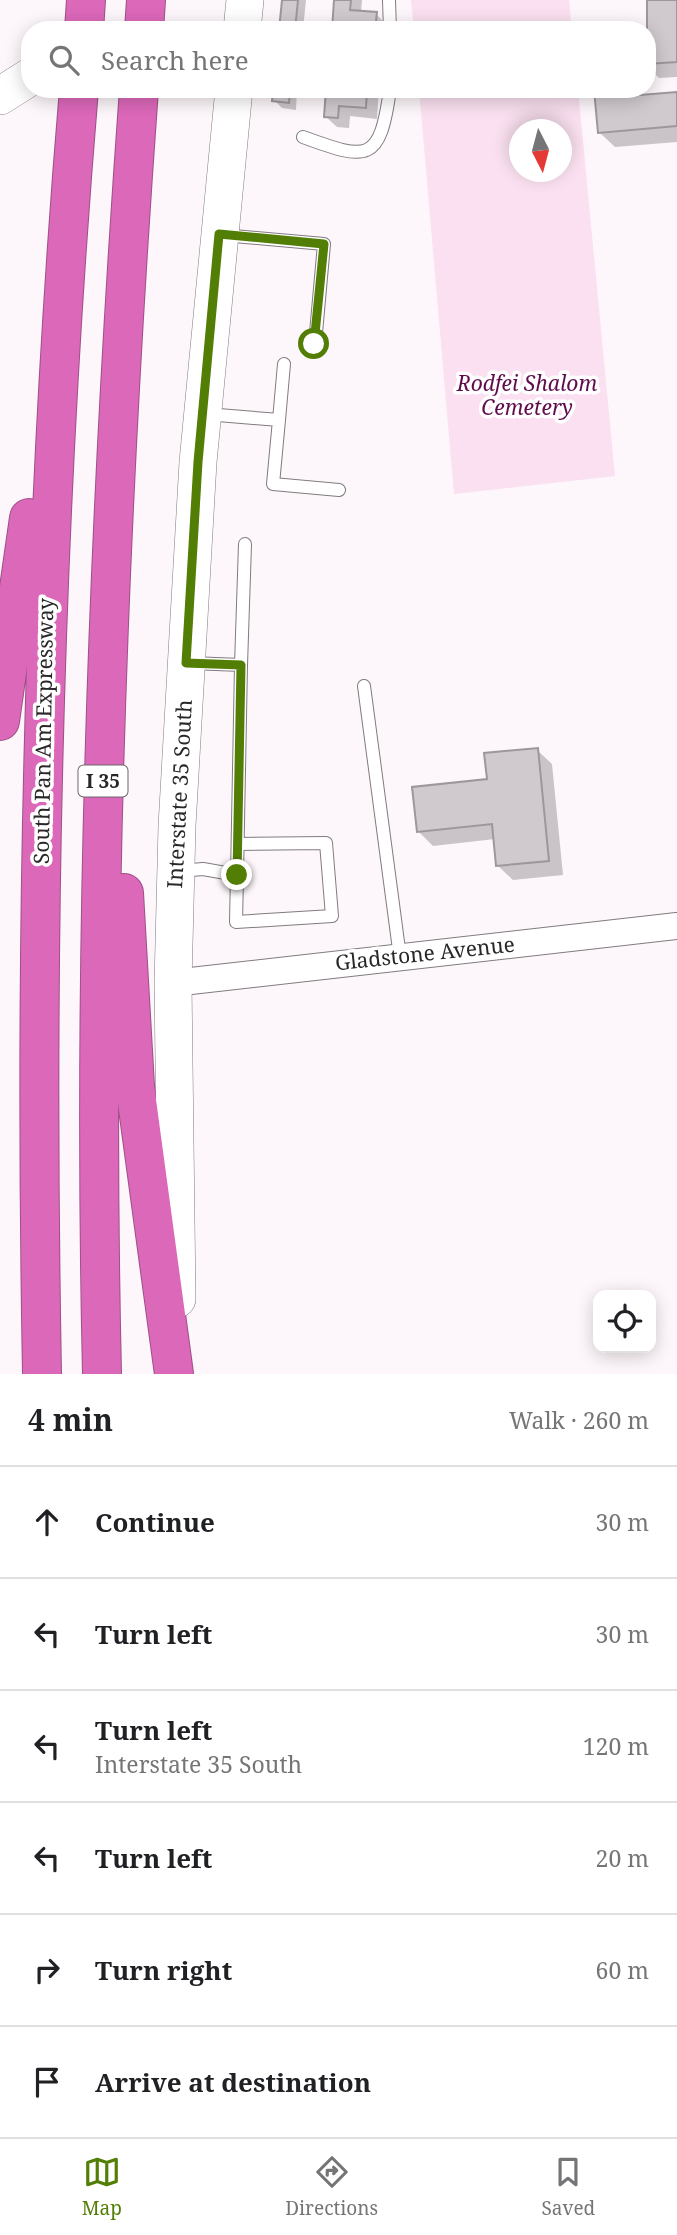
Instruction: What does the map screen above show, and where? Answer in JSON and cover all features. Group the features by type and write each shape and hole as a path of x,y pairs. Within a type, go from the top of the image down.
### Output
{"highway":[{"path":"85,21 86,0"},
{"path":"145,21 146,0"},
{"name":"South Pan Am Expressway","path":"42,1374 37,1013 43,691 60,326 78,98"},
{"name":"I 35","path":"102,1374 99,1022 109,567 138,98"},
{"path":"0,721 60,326"},
{"path":"109,567 135,1086 176,1374"}],"main road":[{"path":"243,21 245,0"},
{"path":"0,96 21,83"},
{"name":"Interstate 35 South","path":"176,1374 173,983 176,872 186,663 202,414 219,234 225,98"}],"street":[{"name":"Gladstone Avenue","path":"173,983 677,926"}],"lane":[{"path":"389,0 390,21"},
{"path":"303,137 345,152 362,153 375,145 385,126 389,98"},
{"path":"219,234 324,244 314,344"},
{"path":"284,364 273,484 339,490"},
{"path":"202,414 279,420"},
{"path":"238,844 326,843 332,916 236,922 245,544"},
{"path":"186,663 241,665"},
{"path":"364,685 400,957"},
{"path":"176,872 202,869 237,875"}],"green space":[{"path":"411,0 569,0 571,21 413,21"},
{"name":"Rodfei Shalom Cemetery","path":"420,98 579,98 615,476 454,494"}],"building":[{"path":"282,0 298,0 296,21 280,21"},
{"path":"334,0 351,0 350,10 377,12 376,21 333,21"},
{"path":"647,0 677,0 677,62 656,63 656,21 647,21"},
{"path":"677,92 677,126 598,133 595,98 656,98 656,94"},
{"path":"272,98 289,98 289,103 272,101"},
{"path":"325,98 367,98 366,108 339,106 338,118 324,117"},
{"path":"538,748 549,861 496,866 492,824 417,832 412,787 487,779 484,753"}],"route":[{"path":"237,875 241,665 186,663 198,462 219,234 324,244 314,344"}]}
